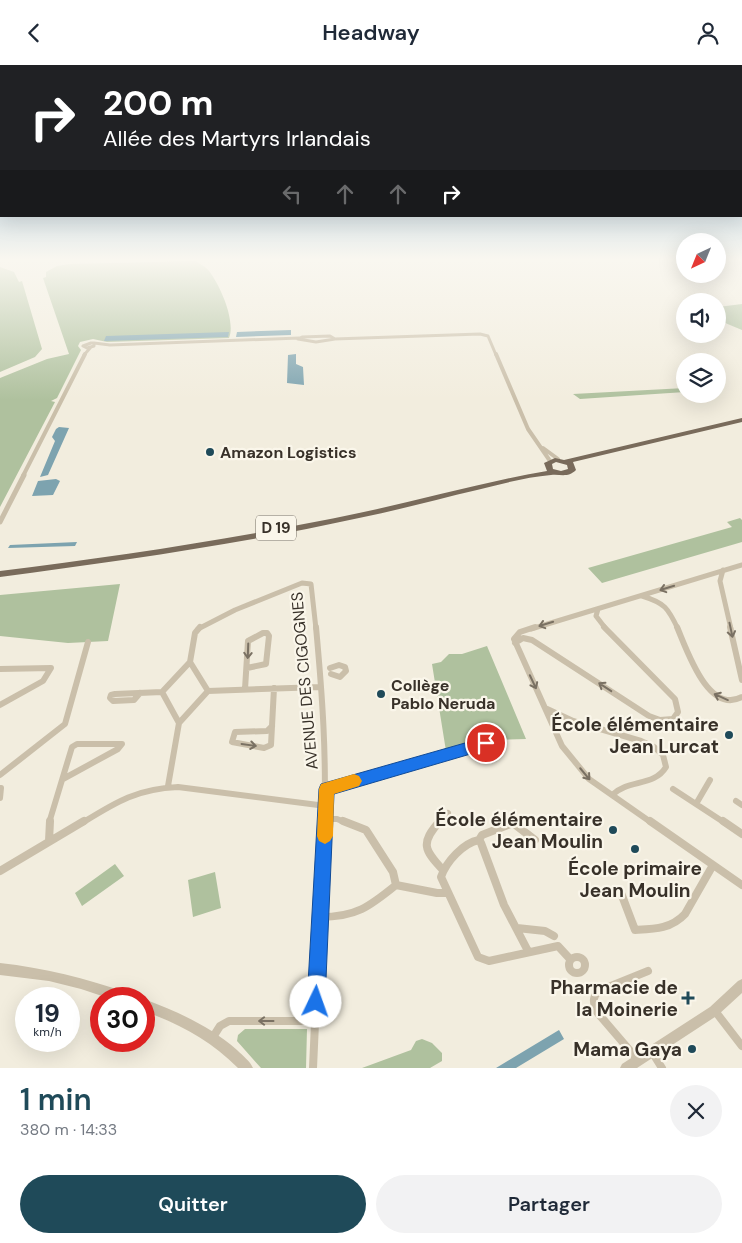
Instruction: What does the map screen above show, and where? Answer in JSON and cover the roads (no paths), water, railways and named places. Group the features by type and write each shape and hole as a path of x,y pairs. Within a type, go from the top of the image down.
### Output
{"main road":[{"path":"569,463 742,420"},
{"path":"569,463 572,470 568,473 550,466 558,459 569,463 742,425"},
{"name":"D 19","path":"0,570 151,549 312,521 550,466"},
{"name":"D 19","path":"0,574 86,563 255,536 374,512 550,466"}],"street":[{"path":"0,522 85,350 84,345 86,344 93,346 480,334 488,336 528,429 539,444 550,466"},
{"path":"85,350 93,346"},
{"path":"539,444 558,459"},
{"path":"742,565 520,633 514,637 515,643 562,746 589,779 742,885"},
{"path":"723,571 720,581 742,680"},
{"name":"AVENUE DES CIGOGNES","path":"190,662 196,630 244,607 302,583 310,583 313,588 321,683 326,789 313,1068"},
{"path":"641,595 659,601 667,609 710,691 727,700 737,700 742,697"},
{"path":"515,643 523,638 532,640 650,716 660,720 673,719 678,712 675,699 598,621 596,616 598,609"},
{"path":"245,689 248,641 263,633 267,633 269,636 266,664 247,668"},
{"path":"0,775 65,725 88,643"},
{"path":"140,693 162,693 190,662 208,691"},
{"path":"168,786 179,723 208,691 274,689 321,683 331,671 319,665"},
{"path":"0,669 51,668 43,681 0,705"},
{"path":"272,727 267,731 235,732 232,742 267,747 271,742 272,727 274,689"},
{"path":"162,693 179,723"},
{"path":"545,708 560,717 648,743 663,755 666,767 658,776 618,787 612,795"},
{"path":"326,789 486,743 489,737 486,732"},
{"path":"49,841 48,827 72,747 74,745 122,743 118,749 63,779"},
{"path":"696,804 710,780"},
{"path":"0,871 125,797 151,789 168,786 326,806"},
{"path":"0,798 1,787"},
{"path":"673,789 741,833"},
{"path":"443,870 428,854 425,846 426,838 448,813"},
{"path":"325,819 337,819 366,830 393,872 396,885"},
{"path":"478,840 482,835 514,823 535,840"},
{"path":"478,840 474,839 466,845 443,870 441,877 476,953 481,959 489,961 558,946 570,959"},
{"path":"478,840 489,861 489,869 504,905 528,951"},
{"path":"620,893 635,930 667,926 679,920 683,915 713,865"},
{"path":"320,917 342,918 359,913 396,885 437,893 447,893"},
{"path":"517,928 545,931 554,936"},
{"path":"0,969 37,973 94,987"},
{"path":"638,1061 596,1011 593,1001 596,993 601,990 648,971"},
{"path":"626,1068 714,1011 742,985"},
{"path":"155,1009 180,1018 214,1037 247,1068"},
{"path":"714,1011 742,1046"},
{"path":"214,1037 220,1026 224,1022 229,1021 315,1021"},
{"path":"652,1052 662,1068"}],"water":[{"path":"291,330 291,335 236,337 237,332"},
{"path":"229,332 228,337 104,341 106,336"},
{"path":"296,354 296,364 303,367 304,385 287,383 288,355"},
{"path":"59,427 69,428 48,475 40,477 55,441 52,437"},
{"path":"56,479 60,481 53,495 32,496 38,481"},
{"path":"77,542 75,546 8,548 10,545"},
{"path":"559,1030 564,1039 516,1068 496,1068"}],"place":[{"name":"Amazon Logistics","path":"210,452"},
{"name":"Collège Pablo Neruda","path":"381,694"},
{"name":"École élémentaire Jean Lurcat","path":"729,735"},
{"name":"École élémentaire Jean Moulin","path":"613,830"},
{"name":"École primaire Jean Moulin","path":"635,849"},
{"name":"Pharmacie de la Moinerie","path":"688,998"},
{"name":"Mama Gaya","path":"692,1049"}]}
